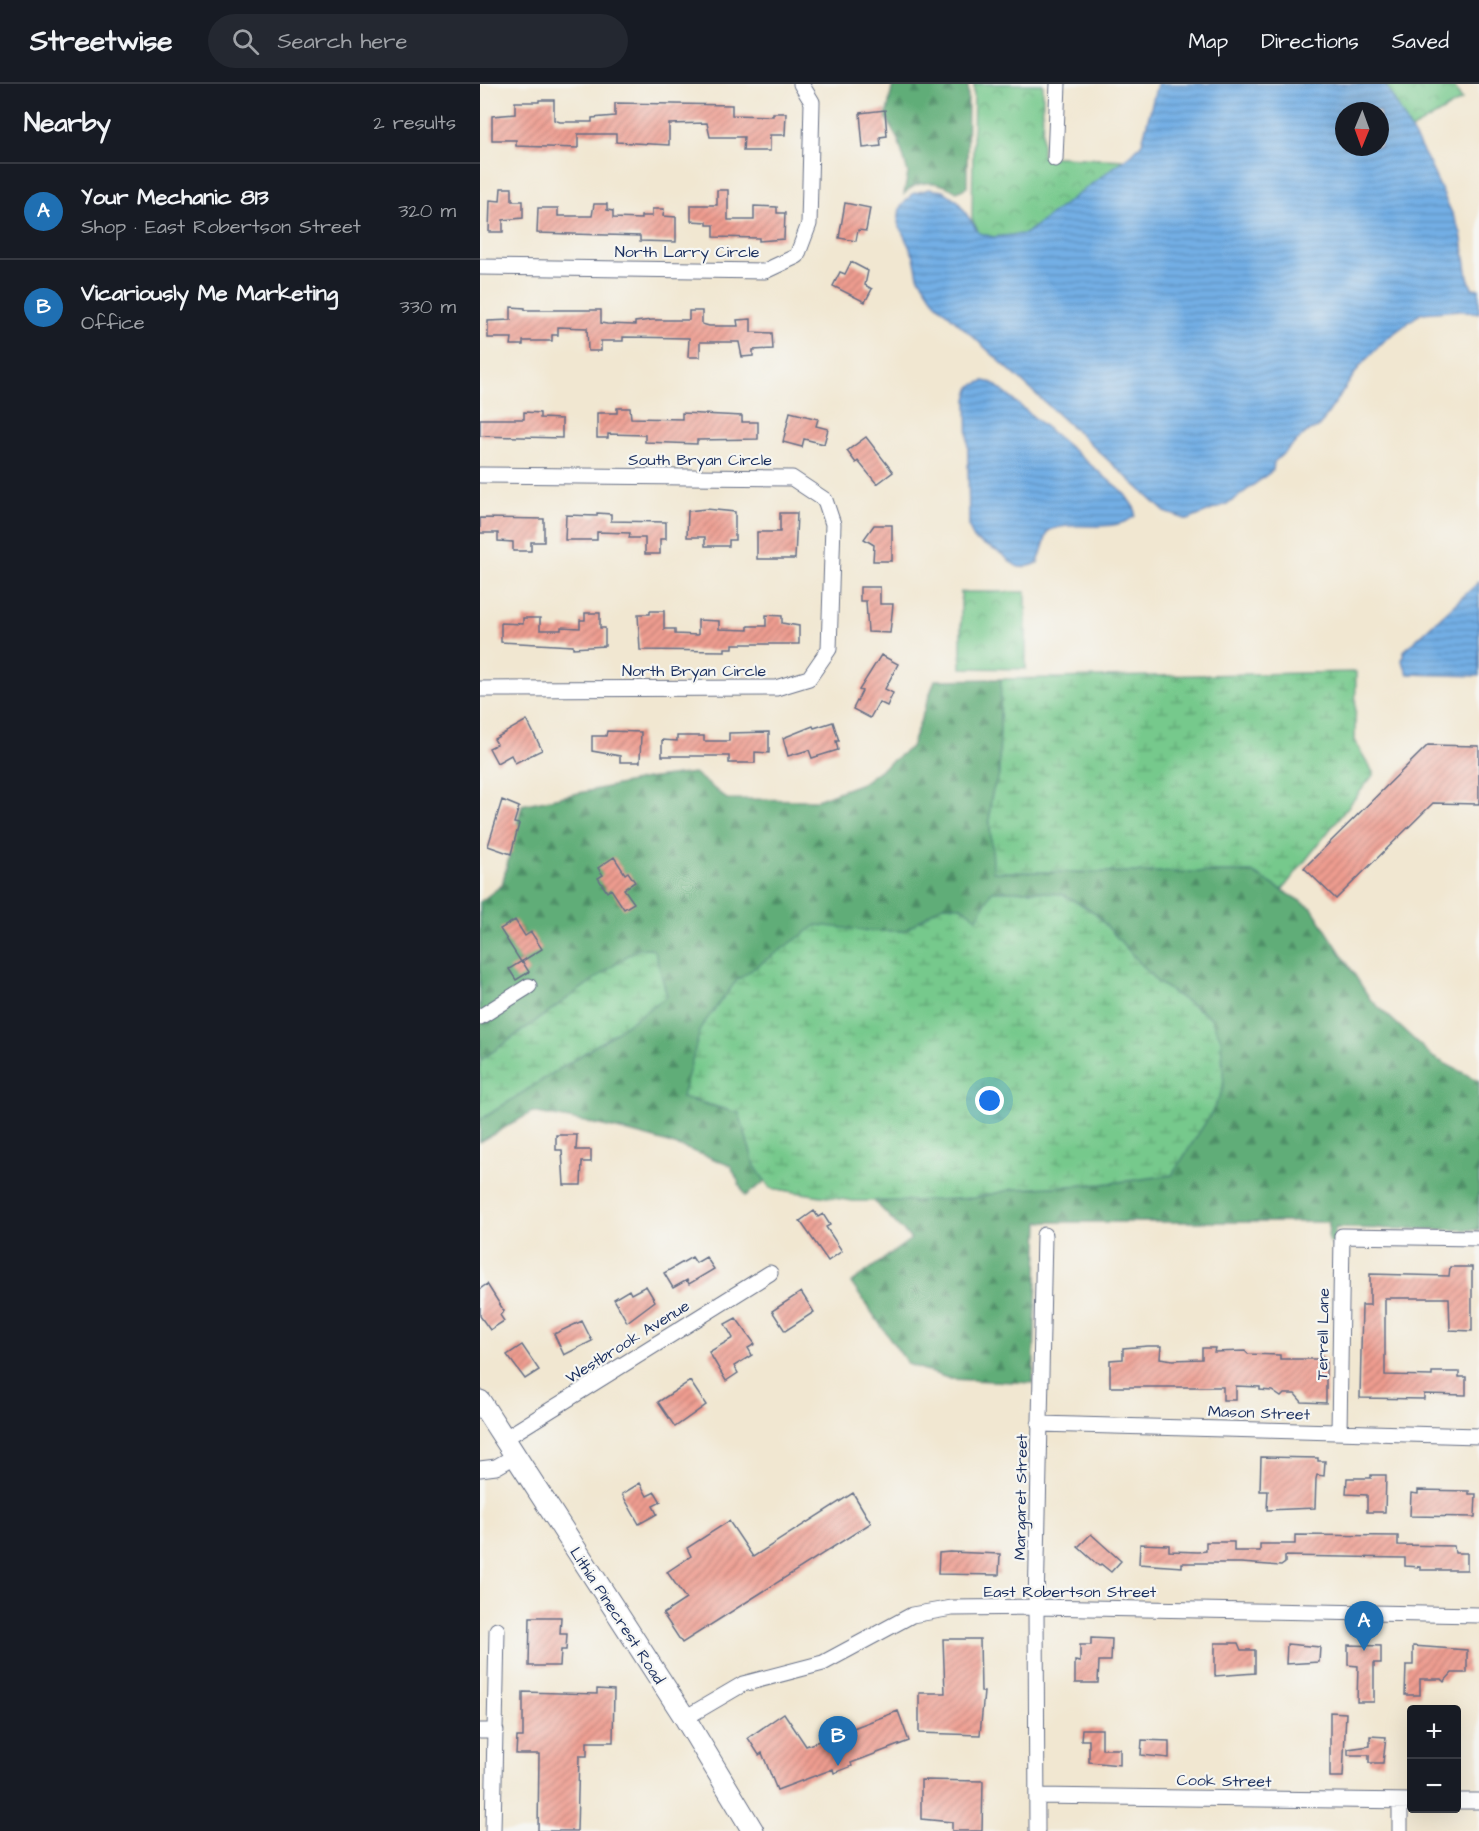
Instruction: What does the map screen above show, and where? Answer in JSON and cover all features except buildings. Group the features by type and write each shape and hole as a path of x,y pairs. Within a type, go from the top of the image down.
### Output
{"main road":[{"name":"Lithia Pinecrest Road","path":"480,1401 686,1718 753,1831"}],"street":[{"name":"North Larry Circle","path":"480,267 765,271 797,256 809,224 812,102 801,84"},
{"path":"1055,159 1058,84"},
{"name":"South Bryan Circle","path":"480,475 792,477 825,500 833,524 830,586"},
{"name":"North Bryan Circle","path":"480,689 776,688 809,678 829,649 830,586"},
{"path":"480,1017 530,986"},
{"name":"Margaret Street","path":"1037,1831 1036,1607 1044,1235"},
{"name":"Terrell Lane","path":"1339,1432 1342,1236 1479,1238"},
{"name":"Westbrook Avenue","path":"480,1469 496,1467 509,1447 770,1273"},
{"name":"Mason Street","path":"1039,1424 1479,1436"},
{"name":"East Robertson Street","path":"686,1718 737,1687 822,1663 912,1616 952,1608 1036,1607 1479,1616"},
{"path":"493,1831 488,1731 497,1630"},
{"name":"Cook Street","path":"1037,1796 1406,1801"},
{"path":"1400,1831 1406,1801"},
{"path":"1461,1801 1479,1801"}],"green space":[{"path":"893,84 968,84 967,187 957,192 937,184 923,183 904,194 908,173 899,142 886,117"},
{"path":"974,84 1043,84 1042,156 1124,160 1025,234 993,237 979,233 972,219"},
{"path":"1385,84 1452,84 1462,100 1411,130"},
{"path":"961,592 1026,592 1026,669 961,668"},
{"path":"1356,672 1355,742 1374,774 1282,890 1252,872 993,872 990,811 994,787 999,776 1001,679"},
{"path":"1001,679 999,776 994,787 990,811 994,872 1252,872 1312,908 1370,999 1434,1058 1479,1081 1479,1230 1335,1228 1334,1246 1328,1240 1329,1222 1039,1222 1033,1383 950,1379 908,1364 851,1283 911,1239 874,1201 974,1198 1013,1189 1102,1184 1172,1175 1210,1017 1157,982 1094,912 1064,895 1037,891 992,891 977,919 960,906 943,905 904,931 870,931 682,1098 739,1113 755,1166 766,1181 745,1196 731,1166 682,1147 583,1122 532,1112 480,1142 480,1120 606,1039 667,996 651,948 637,949 480,1061 480,902 502,885 522,805 646,779 694,773 727,799 817,800 862,783 911,747 935,680"},
{"path":"992,891 1037,891 1064,895 1094,912 1157,982 1210,1017 1221,1039 1224,1086 1211,1114 1172,1175 1102,1184 1013,1189 974,1198 910,1201 853,1201 770,1188 755,1166 739,1113 682,1097 701,1027 737,980 817,925 870,931 904,931 943,905 960,906 977,918"},
{"path":"651,948 655,952 667,996 606,1039 480,1120 480,1061 637,949"}],"water":[{"path":"1157,84 1385,84 1428,161 1461,233 1468,277 1472,288 1479,289 1479,313 1459,310 1421,313 1385,340 1360,366 1318,428 1308,431 1274,462 1273,470 1231,502 1188,520 1165,512 935,302 918,276 914,257 898,223 900,208 912,194 929,189 943,191 957,200 979,233 993,237 1025,234 1134,152 1142,143"},
{"path":"984,381 993,383 1124,493 1135,509 1135,516 1114,525 1068,526 1048,531 1038,563 1024,567 1017,566 1000,553 974,539 969,527 967,399 971,386"},
{"path":"1479,582 1479,676 1408,674 1402,661 1404,651"}],"place":[{"name":"Your Mechanic 813","path":"1364,1651"},
{"name":"Vicariously Me Marketing","path":"838,1766"}]}
